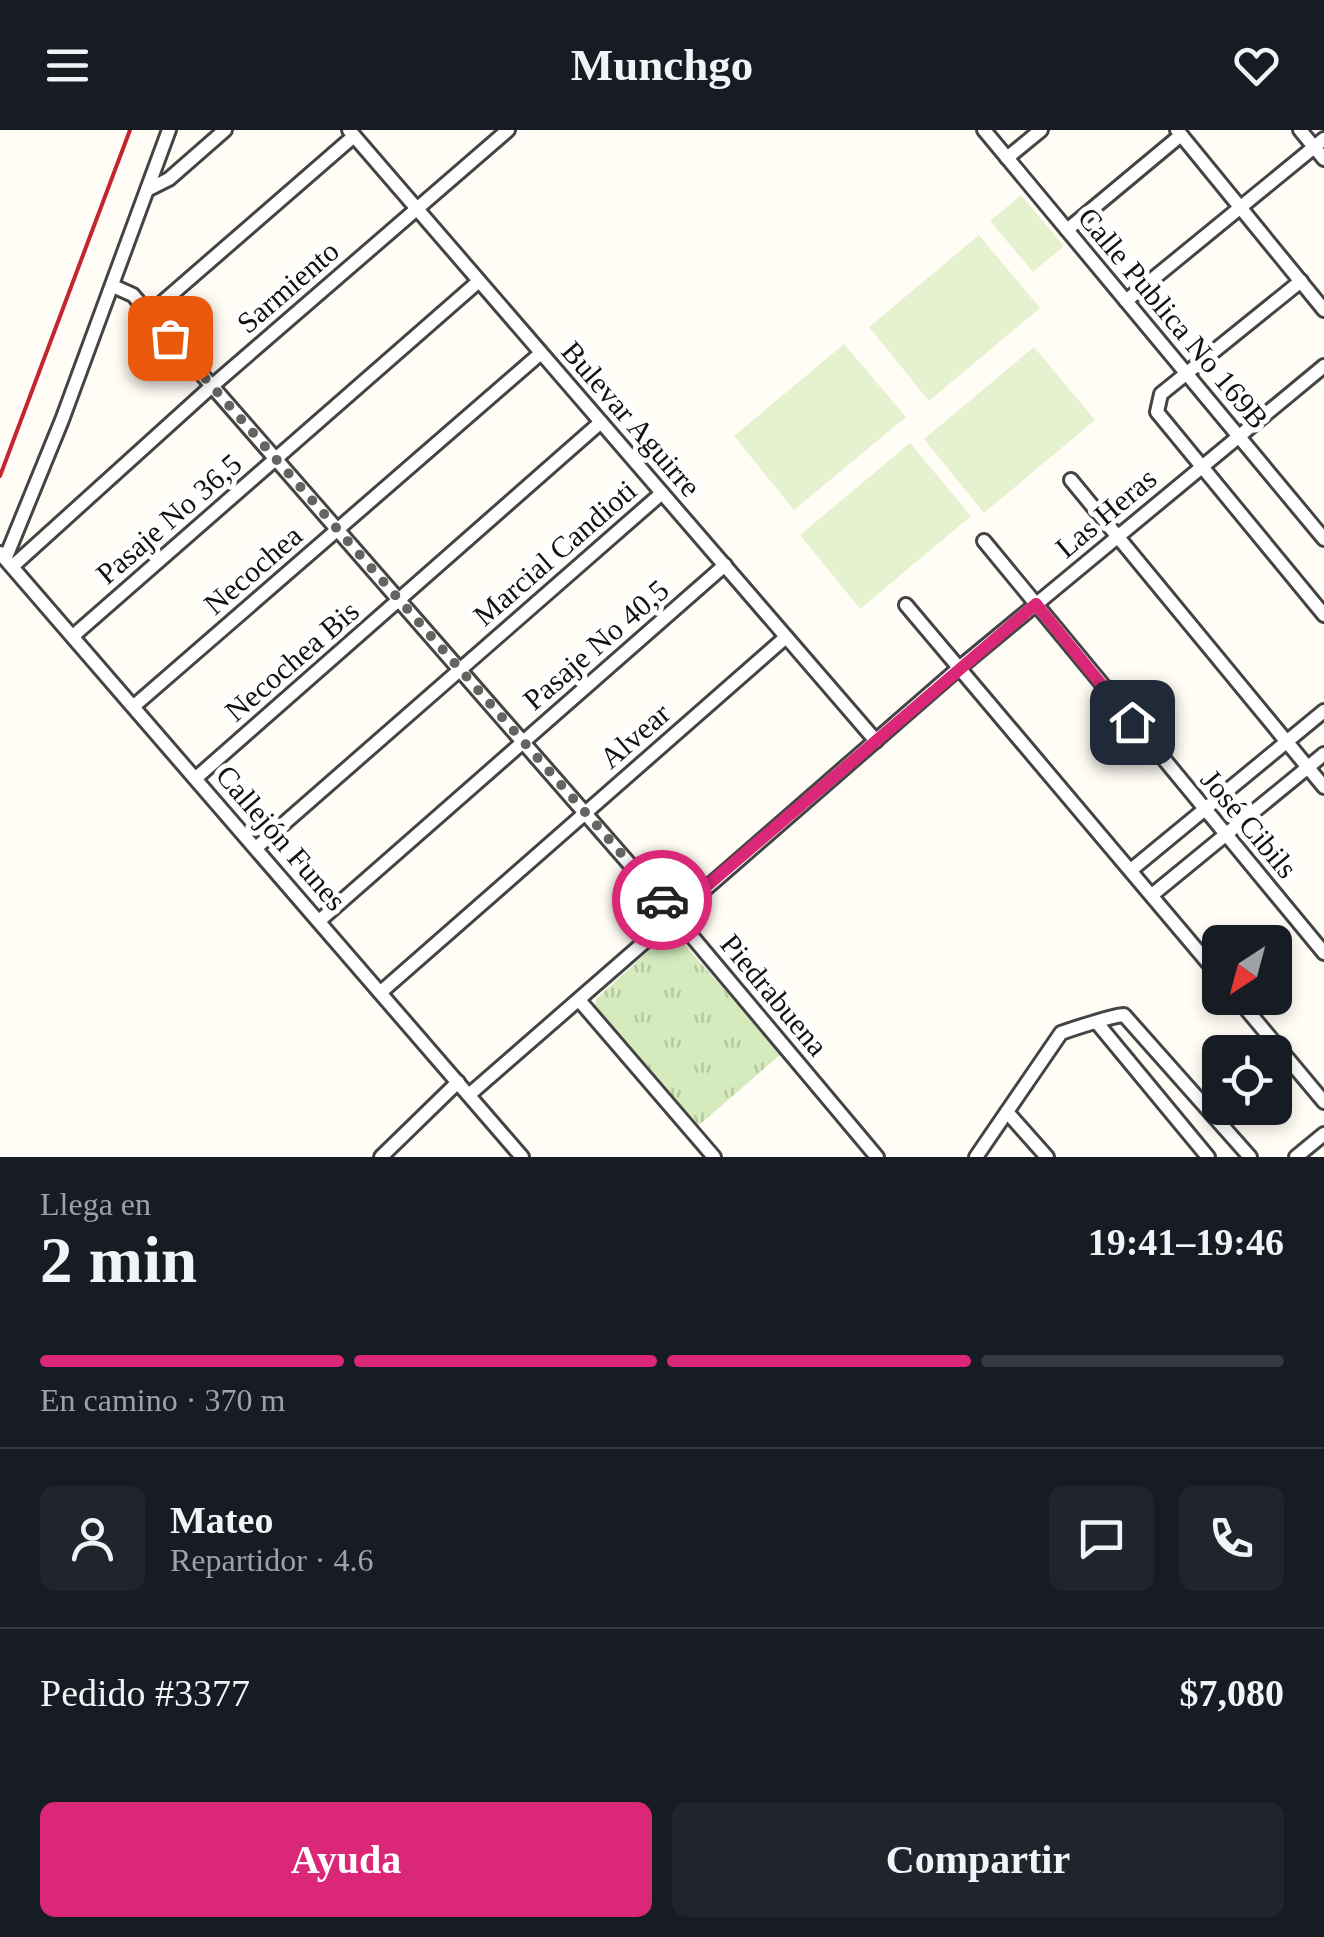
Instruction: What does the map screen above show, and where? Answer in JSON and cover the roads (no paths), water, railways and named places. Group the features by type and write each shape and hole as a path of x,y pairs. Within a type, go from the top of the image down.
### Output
{"street":[{"path":"7,558 169,130"},
{"path":"148,190 169,179 226,130"},
{"name":"Sarmiento","path":"7,558 508,130"},
{"name":"Calle Publica No 169B","path":"984,130 1324,539"},
{"path":"1007,158 1041,130"},
{"path":"1300,130 1319,143 1324,159"},
{"path":"1067,230 1179,132 1324,310"},
{"path":"149,314 352,133"},
{"name":"Bulevar Aguirre","path":"352,133 876,741"},
{"path":"1126,301 1319,143"},
{"name":"Pasaje No 36,5","path":"73,636 479,281"},
{"path":"1301,281 1161,394 1157,412 1324,615"},
{"name":"Piedrabuena","path":"113,286 133,296 149,314 674,914 877,1157"},
{"name":"Necochea","path":"134,706 541,353"},
{"name":"Las Heras","path":"470,1094 959,668 1324,366"},
{"name":"Necochea Bis","path":"196,778 601,422"},
{"path":"1071,480 1324,787"},
{"name":"Marcial Candioti","path":"256,848 662,493"},
{"name":"José Cibils","path":"984,541 1324,953"},
{"name":"Callejón Funes","path":"7,558 522,1157"},
{"name":"Pasaje No 40,5","path":"319,921 725,565"},
{"path":"906,605 1202,955"},
{"name":"Alvear","path":"381,992 786,636"},
{"path":"1131,870 1324,711"},
{"path":"1152,895 1324,754"},
{"path":"578,1000 714,1157"},
{"path":"976,1157 1061,1033 1124,1015 1250,1157"},
{"path":"1251,1015 1324,1102"},
{"path":"1098,1024 1208,1157"},
{"path":"381,1157 458,1082"},
{"path":"1007,1112 1047,1157"},
{"path":"1296,1157 1324,1134"}],"railway":[{"path":"0,476 130,130"}]}
